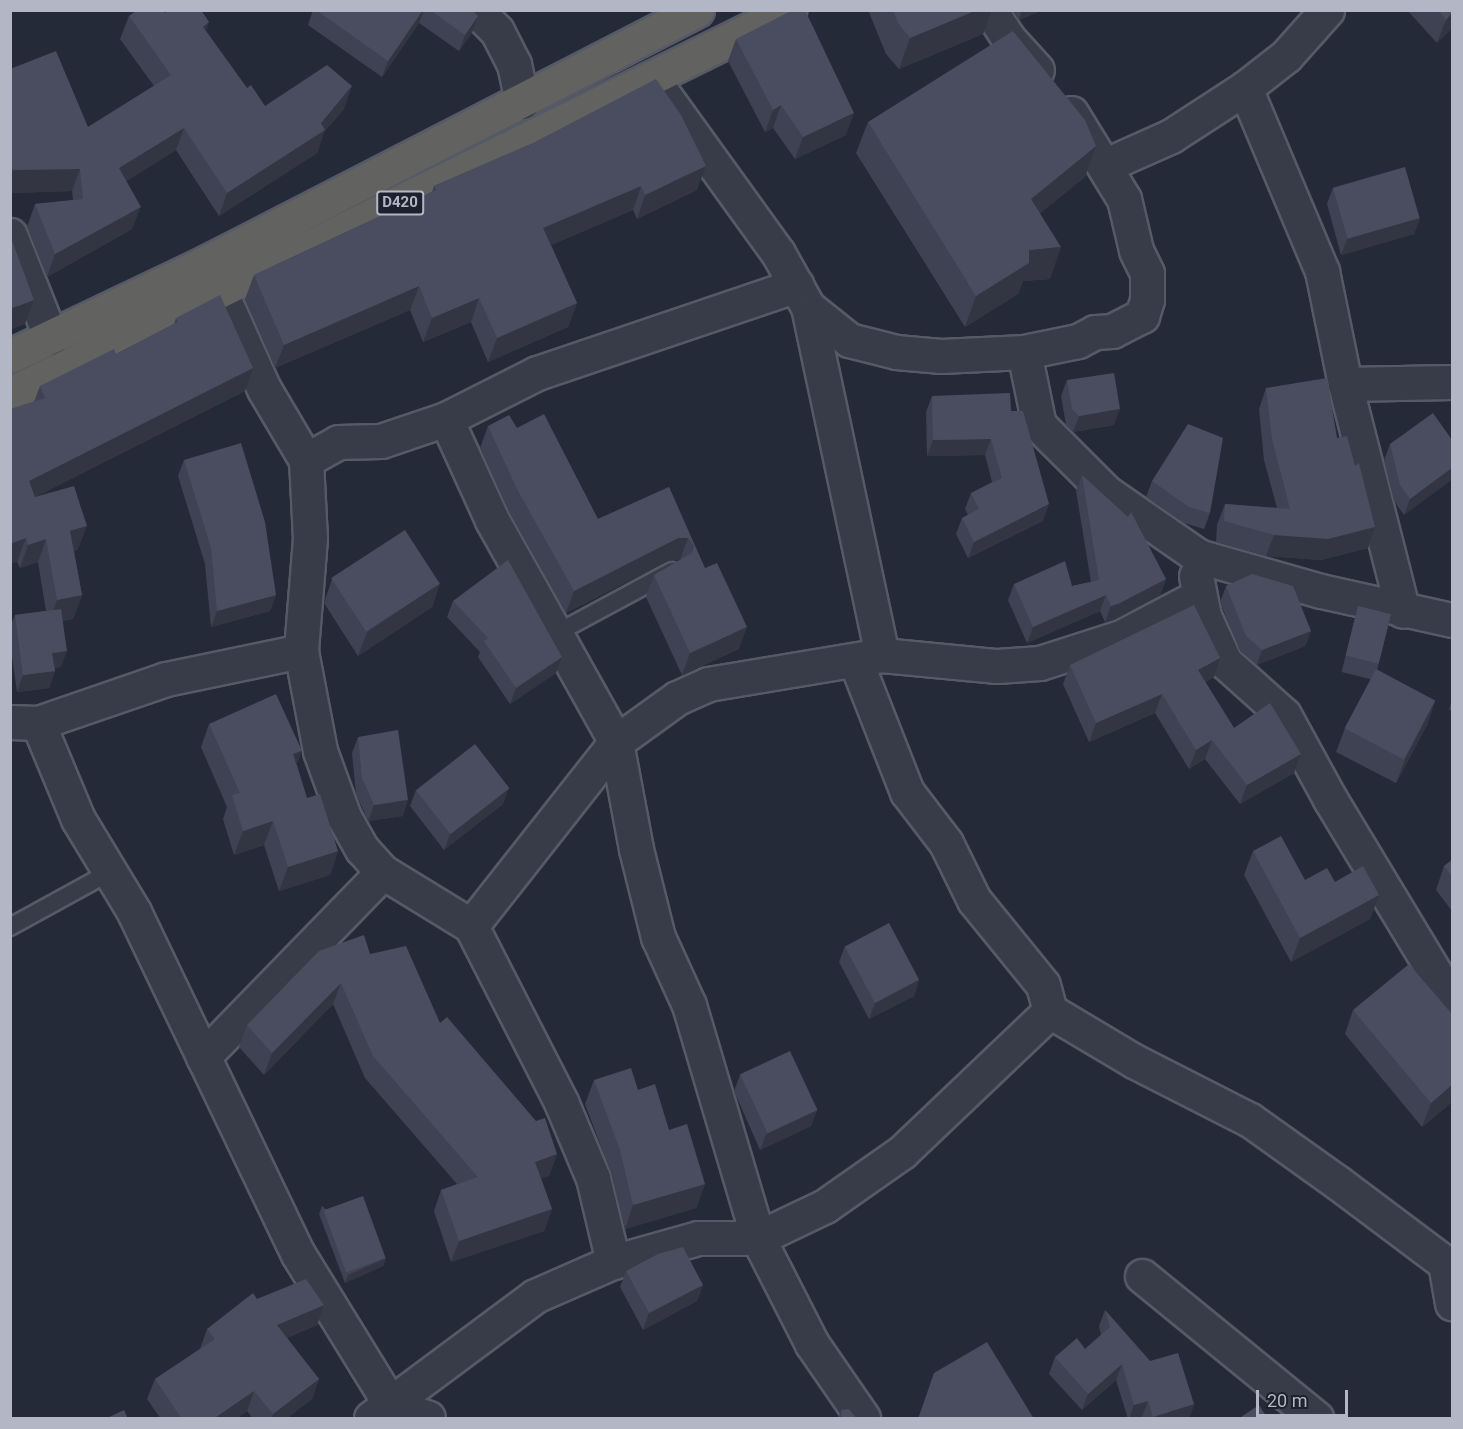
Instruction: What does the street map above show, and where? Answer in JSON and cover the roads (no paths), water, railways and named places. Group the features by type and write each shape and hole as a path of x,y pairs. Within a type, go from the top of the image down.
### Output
{"highway":[{"name":"D420","path":"10,356 207,262 698,10"},
{"name":"D420","path":"10,394 220,293 789,10"}],"street":[{"path":"476,10 497,31 514,64 522,102"},
{"path":"651,78 778,253 802,296 849,340 896,352 941,356 1024,352 1078,342 1095,332 1112,331 1142,316 1147,300 1147,273 1136,250 1124,199 1106,165 1052,86 1008,38 990,10"},
{"path":"1106,165 1171,136 1245,88 1286,56 1327,10"},
{"path":"1245,88 1322,271 1345,384 1403,611"},
{"path":"10,236 51,338"},
{"path":"207,262 264,389 306,460 310,538 301,651 320,751 344,817 362,849 383,872 471,926 561,1102 589,1167 613,1262"},
{"path":"306,460 338,442 381,441 446,420 537,372 802,296"},
{"path":"802,296 869,659 907,792 946,843 974,900 1043,985 1050,1011 1134,1060 1250,1120 1449,1263 1452,1303"},
{"path":"1024,352 1039,425 1106,492 1198,556 1403,611 1452,620"},
{"path":"1345,384 1452,382"},
{"path":"446,420 492,520 616,742 636,849 658,937 689,1005 758,1238 812,1344 863,1419"},
{"path":"1198,556 1195,584 1198,596 1226,662 1284,715 1330,800 1452,1001"},
{"path":"471,926 616,742 677,698 708,684 869,659 997,666 1040,663 1121,637 1198,596"},
{"path":"301,651 166,679 24,722 78,819 134,912 298,1254 381,1412"},
{"path":"203,1057 383,872"},
{"path":"381,1412 535,1296 613,1262 698,1238 758,1238 825,1206 902,1152 1050,1011"},
{"path":"1142,1276 1316,1419"},
{"path":"381,1412 428,1419"}],"lane":[{"path":"555,634 675,569"},
{"path":"10,927 110,872"}]}
